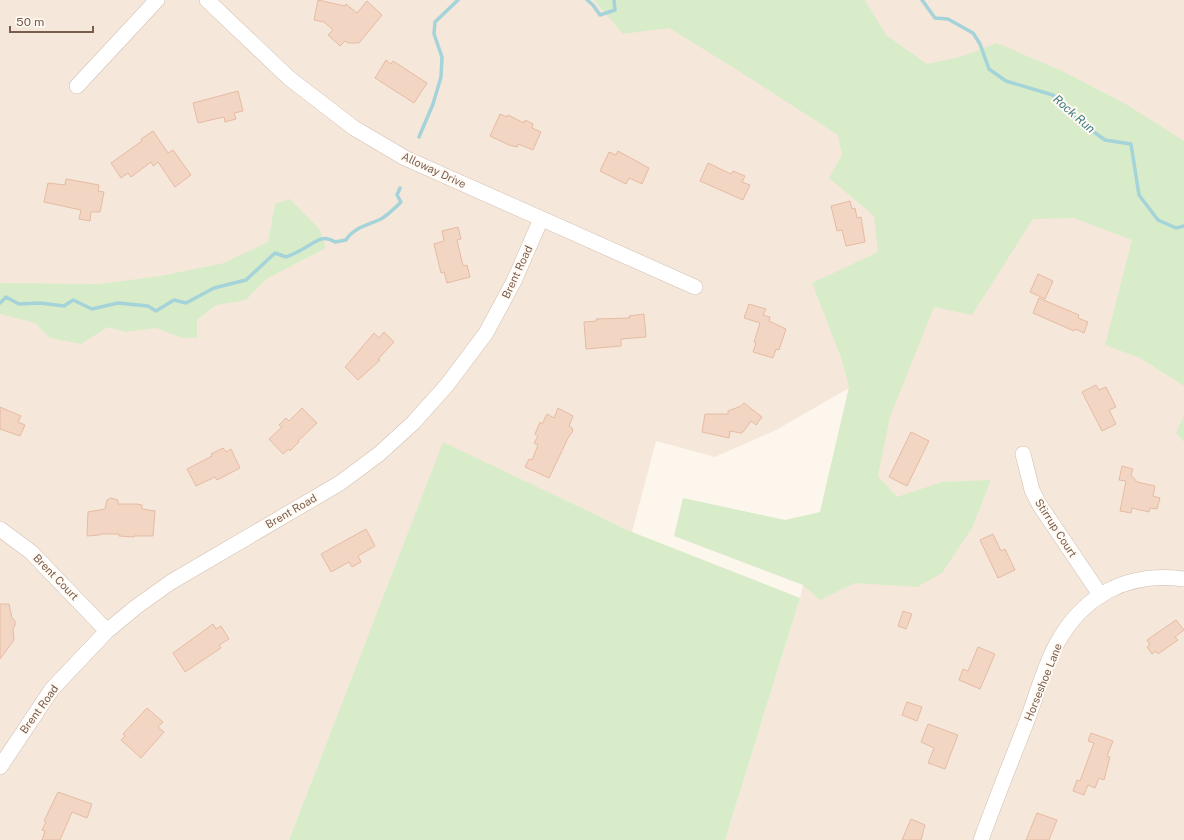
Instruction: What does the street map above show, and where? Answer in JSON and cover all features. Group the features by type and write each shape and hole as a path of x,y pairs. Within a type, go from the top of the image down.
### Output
{"street":[{"path":"77,86 158,0"},
{"name":"Alloway Drive","path":"207,0 289,78 354,128 405,158 695,287"},
{"name":"Brent Road","path":"0,767 4,758 52,689 107,631 136,606 172,582 340,483 379,454 413,423 447,385 486,333 514,281 541,219"},
{"name":"Stirrup Court","path":"1023,454 1032,490 1039,504 1101,596"},
{"name":"Brent Court","path":"0,529 31,552 107,631"},
{"name":"Horseshoe Lane","path":"981,840 1056,645 1075,615 1113,586 1136,580 1166,576 1184,579"}],"shaded area":[{"path":"0,0 1184,0 1184,840 725,840 800,598 849,388 776,430 715,457 656,441 632,532 443,443 289,840 0,840"}],"green space":[{"path":"594,0 865,0 886,35 927,64 963,56 997,43 1062,71 1124,103 1184,141 1184,386 1140,358 1105,345 1132,240 1074,218 1033,219 972,315 934,307 890,417 878,476 897,497 942,482 991,480 972,528 942,573 917,587 855,583 820,600 803,585 674,536 683,498 785,520 820,512 849,387 842,360 812,283 878,252 874,216 829,178 842,155 838,135 669,28 623,34"},
{"path":"290,199 320,230 326,248 266,279 246,300 216,305 197,320 197,338 182,338 156,328 125,332 108,327 81,344 50,338 35,323 0,314 0,283 100,284 160,276 224,263 268,242 275,204"},
{"path":"1184,415 1184,442 1176,433"},
{"path":"443,442 632,532 800,598 725,840 289,840"}],"building":[{"path":"318,0 345,6 346,4 357,13 367,1 382,15 359,43 348,43 345,41 340,46 328,35 333,30 324,22 314,20"},
{"path":"386,60 391,64 393,61 427,83 414,103 375,78"},
{"path":"238,91 243,111 234,113 236,119 225,122 224,117 198,123 193,103"},
{"path":"500,114 507,117 508,115 524,123 525,120 533,124 532,128 541,132 533,150 518,144 517,147 509,145 490,136"},
{"path":"153,131 168,153 173,150 191,175 175,187 158,162 153,166 151,162 131,177 128,173 121,178 111,163 142,141 141,139"},
{"path":"618,151 649,168 642,184 629,178 626,184 600,171 609,152 616,155"},
{"path":"708,163 731,174 733,171 745,176 742,182 750,185 743,200 700,181"},
{"path":"66,179 99,185 98,191 104,192 100,212 91,212 90,221 79,219 81,210 44,202 48,183 65,185"},
{"path":"850,201 852,209 855,208 857,218 861,217 865,242 846,246 842,230 837,231 831,206"},
{"path":"458,227 461,239 457,240 463,266 467,265 470,277 447,283 444,272 441,273 434,244 444,241 442,231"},
{"path":"1038,274 1053,281 1045,299 1030,292"},
{"path":"1039,298 1079,315 1078,318 1088,322 1084,333 1075,329 1074,331 1033,313"},
{"path":"749,304 766,309 763,315 770,317 769,321 786,329 779,350 776,349 773,358 753,352 756,343 754,342 760,323 744,318"},
{"path":"644,314 646,337 621,339 621,346 586,349 584,322 597,321 596,319 630,318 629,316"},
{"path":"384,332 394,342 378,359 380,360 358,380 345,367 374,333 379,338"},
{"path":"1096,385 1099,390 1106,387 1116,407 1109,410 1116,424 1102,431 1082,392"},
{"path":"744,403 762,417 756,425 751,421 741,433 730,431 729,438 702,432 705,414 728,414 728,411 741,406"},
{"path":"0,407 21,416 18,422 25,425 20,436 0,429"},
{"path":"302,408 317,423 290,451 289,449 283,454 269,439 282,427 279,425 286,418 289,421"},
{"path":"558,408 573,416 569,426 573,431 568,438 549,478 525,467 529,459 532,460 538,445 534,443 538,436 535,434 540,422 542,424 547,414 554,418"},
{"path":"911,432 929,441 907,486 889,477"},
{"path":"223,448 226,452 231,449 240,468 217,480 215,477 196,486 187,469 212,456 211,454"},
{"path":"1122,466 1133,469 1131,475 1137,482 1155,486 1153,496 1160,498 1157,509 1150,508 1149,512 1132,508 1131,513 1120,511 1126,481 1119,480"},
{"path":"111,498 118,500 118,504 137,504 142,505 142,509 155,511 153,536 134,537 119,536 119,534 100,534 87,536 88,512 105,509 107,500"},
{"path":"366,529 375,546 358,556 361,562 352,567 349,562 331,572 321,554"},
{"path":"993,534 1001,551 1005,549 1015,570 998,578 980,540"},
{"path":"0,604 9,604 12,618 15,621 15,626 13,628 14,640 0,659"},
{"path":"903,611 912,614 906,629 898,626"},
{"path":"1176,620 1184,630 1175,637 1178,640 1158,654 1156,651 1152,654 1147,647 1150,645 1147,640"},
{"path":"213,624 216,629 221,626 229,639 219,645 221,648 185,672 173,653"},
{"path":"978,647 995,654 980,689 959,680 963,669 968,671"},
{"path":"907,702 922,707 917,721 902,715"},
{"path":"147,708 163,722 158,727 164,732 141,758 121,740 125,736 123,734"},
{"path":"928,724 958,735 945,769 928,763 934,748 921,742"},
{"path":"1091,733 1113,741 1107,756 1110,757 1104,780 1099,778 1095,788 1088,785 1084,795 1073,791 1077,780 1080,781 1094,743 1088,741"},
{"path":"58,792 92,804 87,818 72,812 60,840 42,840 45,831 42,830 46,822 44,821"},
{"path":"1037,813 1057,820 1049,840 1026,840"},
{"path":"911,819 925,825 921,840 902,840"}],"waterway":[{"path":"419,137 433,104 441,77 442,57 434,34 435,22 458,0"},
{"path":"587,0 593,5 600,15 615,10 614,0"},
{"name":"Rock Run","path":"922,0 935,18 948,19 973,33 980,44 989,69 1006,81 1053,95 1076,119 1105,140 1131,144 1139,195 1158,220 1176,228 1184,226"},
{"path":"0,303 6,297 19,304 40,303 64,306 73,300 92,309 118,303 148,306 156,311 174,300 186,303 214,288 246,280 275,253 286,257 306,248 317,240 325,239 335,242 346,240 353,232 381,219 396,207 401,202 397,195 400,188"}]}
